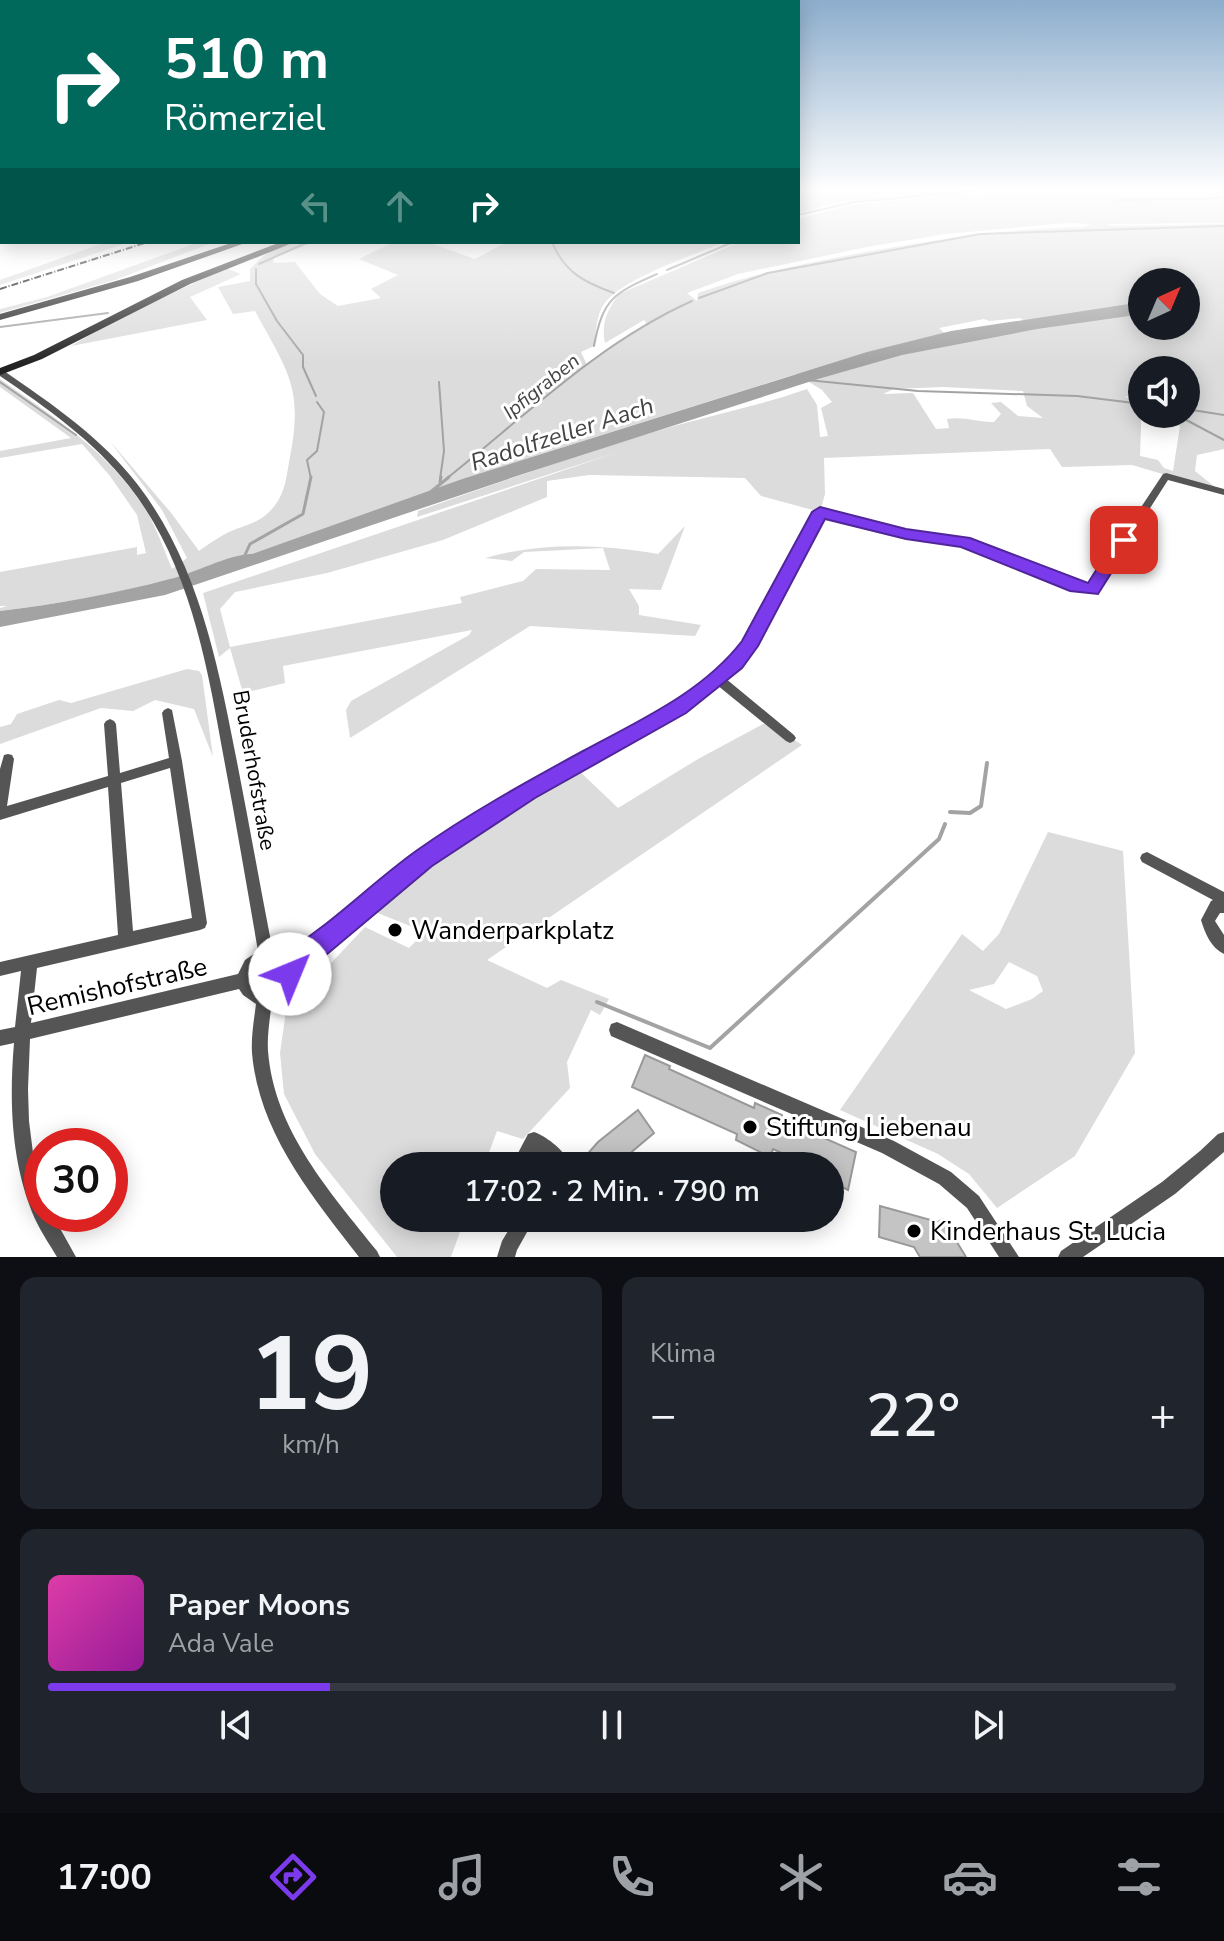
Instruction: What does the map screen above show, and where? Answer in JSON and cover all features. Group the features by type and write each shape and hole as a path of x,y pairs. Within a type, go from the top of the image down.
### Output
{"main road":[{"path":"0,316 131,276 204,248"},
{"path":"0,316 134,279 226,248"},
{"path":"1,372 164,292 276,248"}],"street":[{"name":"Bruderhofstraße","path":"1,372 82,432 119,467 150,508 181,567 205,629 213,664 266,954"},
{"path":"290,964 285,956 266,954 247,969 244,980 247,989 254,996 265,997 285,984 290,964 317,947 435,851 528,791 679,708 736,663 820,512 906,534 964,542 1077,587 1092,590 1166,476 1224,492"},
{"path":"717,678 790,738"},
{"path":"0,969 200,923 168,713"},
{"path":"110,724 126,938"},
{"path":"0,807 8,759"},
{"path":"0,814 176,761"},
{"path":"1147,858 1224,899"},
{"path":"1224,906 1216,906 1208,920 1224,947"},
{"path":"24,1133 21,1109 22,1033 30,963"},
{"name":"Remishofstraße","path":"0,1038 244,980"},
{"path":"265,997 260,1053 271,1106 298,1159 371,1257"},
{"path":"617,1030 888,1147 945,1178 973,1202 1010,1257"},
{"path":"528,1152 534,1140 549,1152"},
{"path":"1067,1257 1136,1211 1207,1158 1224,1140"},
{"path":"52,1232 67,1257"},
{"path":"506,1257 517,1232"}],"shaded area":[{"path":"90,248 113,248 0,285 0,280"},
{"path":"183,248 199,248 115,280 0,313 0,309 47,297"},
{"path":"279,248 300,248 274,258 273,263 295,262 320,294 338,306 381,298 371,289 398,275 359,259 382,248 443,248 475,259 496,248 711,248 660,268 613,295 599,313 594,346 581,352 587,365 647,324 644,320 605,343 604,329 611,306 619,294 727,248 864,248 738,274 687,293 697,301 698,293 739,280 889,248 1224,248 1224,449 1197,455 1195,471 1220,491 1132,465 1062,467 1050,449 824,458 825,494 820,512 761,496 745,478 589,475 547,481 547,497 443,540 327,573 235,592 220,609 230,647 462,603 460,597 523,581 536,569 610,570 603,548 524,552 512,561 485,558 528,549 571,546 615,548 658,554 685,526 661,590 629,589 639,606 639,615 701,625 695,636 530,626 350,738 346,710 351,701 469,635 472,630 283,666 285,683 243,693 230,648 219,657 203,593 618,452 417,517 418,511 539,469 660,430 807,389 817,405 820,437 828,436 821,408 832,402 822,390 796,374 462,479 170,580 85,598 0,611 0,608 7,606 0,606 0,572 137,547 137,555 146,553 137,515 110,476 82,444 0,458 0,451 71,438 0,387 0,379 81,438 117,472 147,512 172,569 187,558 162,510 109,440 199,551 225,534 259,520 274,507 285,482 293,437 295,416 290,382 255,311 233,314 218,287 250,281 250,269 271,251","holes":["1020,318 1036,328 955,343 939,328 984,319","943,387 1023,391 1027,406 1043,418 1018,416 1001,402 991,403 1001,414 994,422 953,418 947,419 949,428 936,429 913,393 883,394 894,389"]},
{"path":"226,268 241,274 190,297 207,320 71,346 117,319"},
{"path":"1128,304 1128,316 1037,329 902,355 818,379 523,474 165,595 0,627 0,611 85,598 179,576 252,554 462,479 867,352 951,331"},
{"path":"187,669 199,671 202,675 213,757 194,709 155,700 133,711 101,708 0,744 0,727 11,724 17,714 59,700 71,703"},
{"path":"767,722 802,745 487,960 547,988 561,980 609,999 600,1015 591,1010 567,1062 570,1088 523,1139 497,1131 489,1152 380,1152 380,1232 460,1232 451,1257 397,1257 315,1154 284,1094 280,1053 286,1011 365,927 409,948 425,932 365,908 424,858 573,765 618,808 698,759"},
{"path":"1048,832 1123,851 1135,1053 1075,1156 997,1208 969,1174 938,1154 840,1110 962,934 983,951 999,934","holes":["1009,962 1037,976 1043,991 1006,1009 969,990 994,984"]}],"building":[{"path":"645,1055 754,1108 755,1103 782,1115 781,1119 856,1152 848,1190 844,1188 844,1152 780,1152 773,1149 772,1152 760,1152 736,1140 737,1134 632,1087"},
{"path":"638,1110 654,1133 632,1152 589,1152"},
{"name":"Kinderhaus St. Lucia","path":"880,1206 931,1220 934,1224 943,1219 966,1257 920,1257 914,1247 879,1237"}],"waterway":[{"path":"259,264 295,248"},
{"path":"555,248 570,270 614,293"},
{"path":"667,270 720,248"},
{"name":"Ipfigraben","path":"699,298 768,273 906,248"},
{"path":"256,269 256,284 277,321 303,355 303,367 316,396"},
{"path":"594,346 602,317 613,299 657,274"},
{"name":"Ipfigraben","path":"446,479 594,359 658,318 692,301"},
{"path":"0,327 108,313"},
{"path":"807,380 918,391 1077,396 1128,402"},
{"path":"0,382 76,435"},
{"path":"439,382 444,451 440,479"},
{"path":"311,478 307,460 317,451 324,412 317,402"},
{"path":"1200,411 1224,415"},
{"path":"1200,427 1224,440"},
{"name":"Ipfigraben","path":"440,482 441,477"},
{"name":"Ipfigraben","path":"428,494 449,477"},
{"path":"245,555 250,544 303,514 311,478"},
{"path":"950,812 970,813 981,806 987,763"},
{"path":"597,1002 710,1048 939,839 945,824"}],"railway":[{"path":"0,289 130,248"}],"place":[{"name":"Wanderparkplatz","path":"395,930"},
{"name":"Stiftung Liebenau","path":"750,1127"},
{"name":"Kinderhaus St. Lucia","path":"914,1231"}],"route":[{"path":"290,974 290,964 317,947 424,859 528,791 679,708 736,663 820,512 906,534 964,542 1077,587 1092,590 1124,540"}],"water label":[{"name":"Radolfzeller Aach","path":"562,434"}]}
